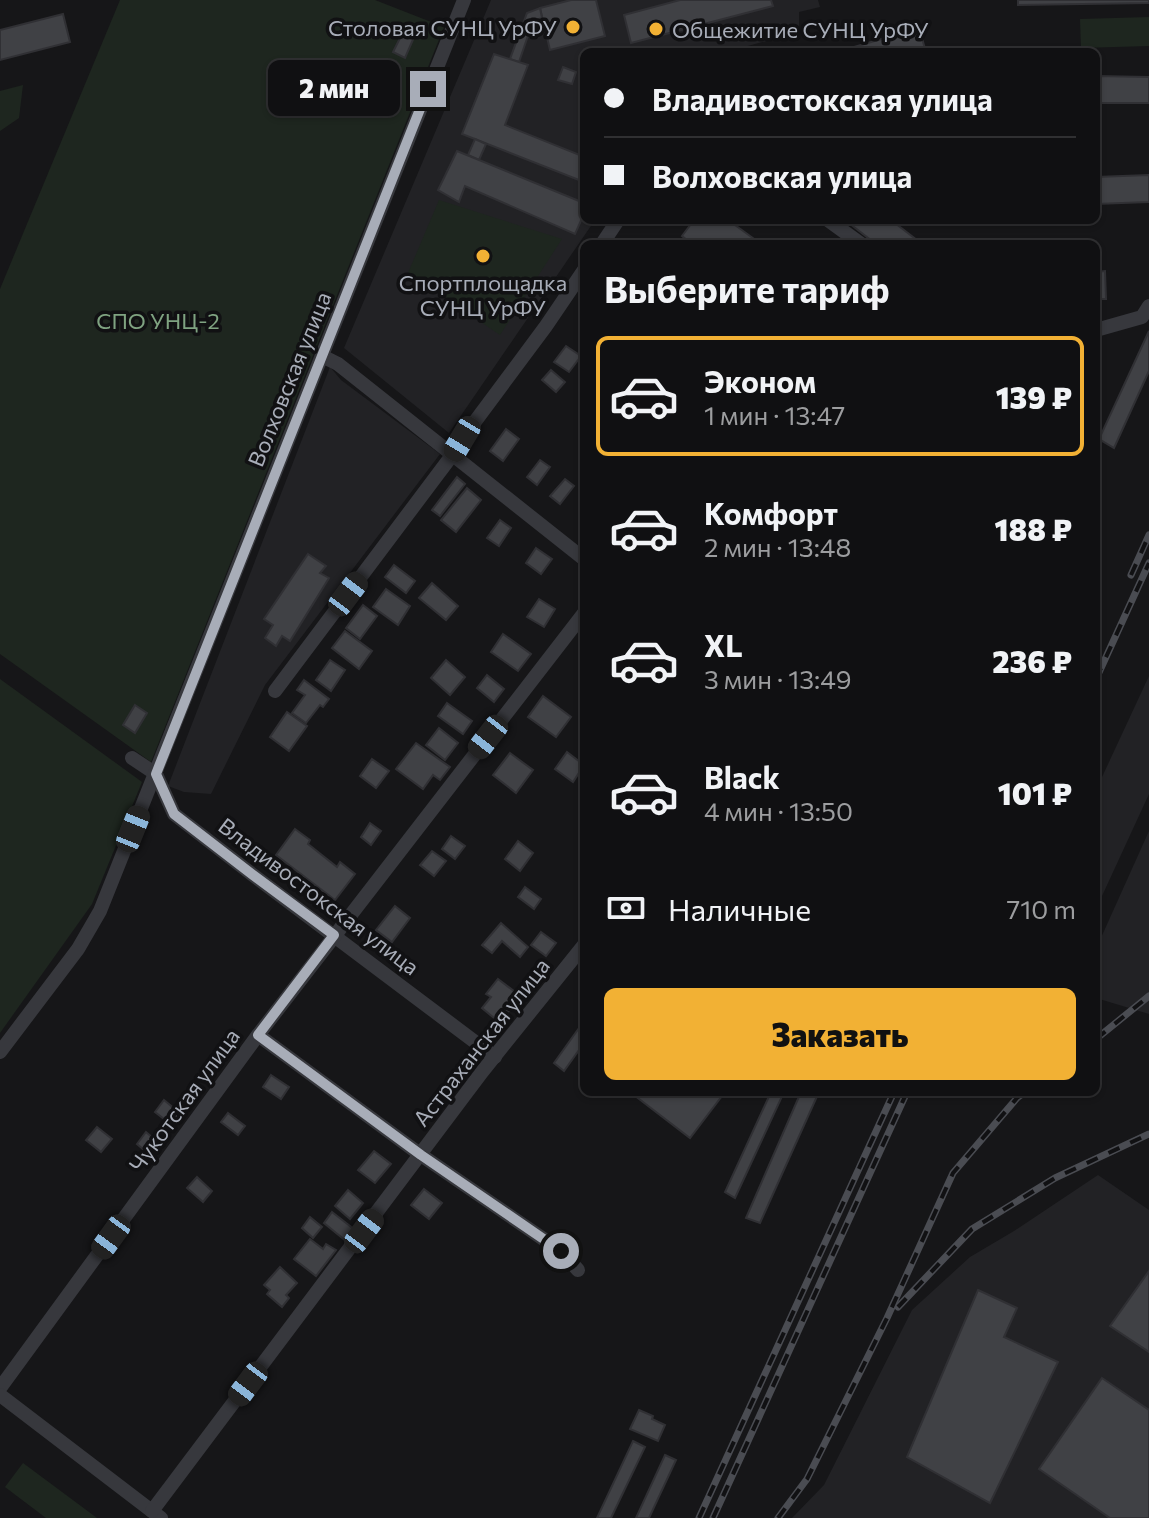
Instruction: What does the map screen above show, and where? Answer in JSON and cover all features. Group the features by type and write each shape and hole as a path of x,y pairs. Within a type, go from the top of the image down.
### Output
{"street":[{"name":"Волховская улица","path":"0,1052 78,949 100,911 464,0"},
{"path":"834,224 856,240"},
{"path":"275,691 453,454 580,276"},
{"path":"1100,329 1145,312"},
{"path":"322,356 338,364 580,556"},
{"name":"Чукотская улица","path":"0,1388 258,1035 580,618"},
{"path":"132,758 156,774"},
{"name":"Владивостокская улица","path":"156,774 174,814 495,1057"},
{"name":"Астраханская улица","path":"157,1515 421,1155 580,950"},
{"path":"258,1035 421,1155 561,1251 578,1270"},
{"path":"0,1395 157,1515"}],"shaded area":[{"path":"491,0 818,0 820,7 799,12 799,32 741,48 580,48 580,224 592,224 449,433 344,348"},
{"path":"330,367 341,380 440,454 265,685 211,794 184,792 168,786"},
{"path":"1149,676 1149,794 1100,900 1100,781"},
{"path":"1149,831 1149,1014 1100,999 1100,940"},
{"path":"1098,1175 1149,1210 1149,1518 792,1518 824,1485 912,1310 970,1257"}],"green space":[{"name":"СПО УНЦ-2","path":"120,0 375,0 444,27 151,762 0,654 0,289"},
{"path":"1149,17 1149,46 1081,48 1080,19"},
{"path":"23,85 19,118 0,131 0,91"},
{"name":"Спортплощадка СУНЦ УрФУ","path":"439,200 562,239 500,335 408,273"},
{"path":"0,679 142,782 92,904 0,1033"},
{"path":"23,1463 97,1518 46,1518 5,1487"}],"building":[{"name":"Столовая СУНЦ УрФУ","path":"571,0 596,0 605,36 550,50 540,8"},
{"name":"Общежитие СУНЦ УрФУ","path":"680,0 771,0 773,6 631,43 624,15"},
{"path":"1018,0 1149,0 1149,3 1018,5"},
{"path":"540,8 542,18 533,21 519,62 510,59 527,13"},
{"path":"63,14 70,42 0,60 0,30"},
{"path":"919,28 925,48 851,48"},
{"path":"404,30 415,35 405,58 393,52"},
{"path":"494,54 528,65 505,125 580,155 580,180 462,134"},
{"path":"563,67 576,72 572,84 558,80"},
{"path":"1100,76 1149,77 1149,103 1100,103"},
{"path":"475,139 486,144 479,160 468,155"},
{"path":"457,151 580,201 580,223 575,234 465,186 459,202 438,190"},
{"path":"1149,175 1149,202 1100,204 1100,177"},
{"path":"691,224 734,224 756,240 687,240 682,236"},
{"path":"850,224 896,224 917,240 871,240"},
{"path":"1105,271 1106,299 1100,299 1100,272"},
{"path":"1149,331 1149,371 1114,448 1100,437"},
{"path":"566,346 580,355 569,372 554,362"},
{"path":"551,370 565,382 556,392 542,380"},
{"path":"506,429 519,439 503,461 490,451"},
{"path":"540,460 550,467 537,485 527,477"},
{"path":"457,477 465,484 440,516 432,510"},
{"path":"565,479 574,486 560,504 550,496"},
{"path":"467,488 481,500 456,532 441,520"},
{"path":"500,520 511,528 499,546 487,538"},
{"path":"536,548 552,559 541,574 526,563"},
{"path":"308,554 326,566 320,573 329,578 290,641 282,636 276,646 265,638 273,625 264,619"},
{"path":"394,565 415,581 406,593 385,577"},
{"path":"432,583 458,606 446,620 419,598"},
{"path":"386,589 410,606 398,625 373,607"},
{"path":"539,599 555,609 544,627 527,617"},
{"path":"363,605 377,616 360,639 346,628"},
{"path":"345,631 372,651 359,669 332,648"},
{"path":"503,634 531,654 518,671 491,652"},
{"path":"330,660 345,670 331,691 316,680"},
{"path":"446,660 465,677 450,695 431,678"},
{"path":"487,675 504,689 494,702 477,688"},
{"path":"304,680 329,699 306,723 292,713 305,695 297,690"},
{"path":"543,696 571,717 556,737 528,717"},
{"path":"447,703 472,721 463,734 438,716"},
{"path":"135,705 147,713 135,733 123,725"},
{"path":"287,712 307,726 289,751 270,737"},
{"path":"439,728 458,743 445,760 426,745"},
{"path":"416,743 450,767 440,780 433,775 423,789 396,769"},
{"path":"567,752 580,762 580,771 573,782 555,769"},
{"path":"510,753 533,770 516,793 493,775"},
{"path":"372,759 389,771 376,788 360,776"},
{"path":"370,823 381,831 371,845 361,837"},
{"path":"295,829 310,840 308,844 337,867 340,862 355,874 335,900 276,855"},
{"path":"451,836 465,846 455,859 442,849"},
{"path":"518,841 533,853 520,871 505,859"},
{"path":"432,851 446,861 434,876 420,865"},
{"path":"525,887 541,899 534,909 518,897"},
{"path":"395,906 410,918 392,942 376,930"},
{"path":"501,923 528,947 520,957 502,941 492,953 482,945"},
{"path":"541,932 556,943 546,956 531,945"},
{"path":"498,979 523,998 500,1023 482,1008 491,997 486,994"},
{"path":"580,1027 580,1049 564,1071 554,1063"},
{"path":"271,1075 289,1087 281,1099 263,1087"},
{"path":"635,1096 722,1096 690,1138"},
{"path":"769,1096 782,1096 735,1198 725,1192"},
{"path":"799,1096 817,1096 760,1223 746,1218"},
{"path":"164,1100 182,1115 173,1126 155,1112"},
{"path":"228,1113 245,1126 238,1135 221,1122"},
{"path":"97,1127 112,1139 101,1152 86,1140"},
{"path":"146,1132 160,1144 150,1155 137,1144"},
{"path":"374,1151 391,1164 375,1183 358,1170"},
{"path":"197,1177 212,1191 203,1202 187,1188"},
{"path":"424,1189 442,1203 429,1219 411,1205"},
{"path":"348,1190 363,1203 350,1219 335,1206"},
{"path":"332,1212 355,1230 346,1241 324,1223"},
{"path":"310,1217 322,1227 313,1238 302,1228"},
{"path":"310,1239 323,1249 326,1244 336,1250 316,1276 294,1259"},
{"path":"280,1267 297,1283 286,1295 289,1298 282,1307 267,1294 270,1290 264,1285"},
{"path":"1149,1271 1149,1352 1110,1326"},
{"path":"978,1290 1017,1308 1004,1337 1058,1362 990,1503 907,1457"},
{"path":"1102,1378 1149,1410 1149,1518 1110,1518 1039,1469"},
{"path":"639,1410 665,1425 658,1441 630,1429"},
{"path":"633,1441 645,1447 611,1518 597,1518"},
{"path":"665,1455 676,1460 649,1518 636,1518"}],"railway":[{"path":"1131,575 1149,535"},
{"path":"1100,670 1149,563"},
{"path":"1100,1036 1149,996"},
{"path":"699,1518 892,1096"},
{"path":"713,1518 905,1096"},
{"path":"778,1518 807,1479 887,1318 953,1173 1020,1096"},
{"path":"898,1307 972,1229 1055,1178 1149,1134"}],"place":[{"name":"Столовая СУНЦ УрФУ","path":"573,27"},
{"name":"Общежитие СУНЦ УрФУ","path":"656,29"},
{"name":"Спортплощадка СУНЦ УрФУ","path":"483,256"}],"route":[{"path":"428,89 156,774 174,814 334,935 258,1035 421,1155 561,1251"}]}
